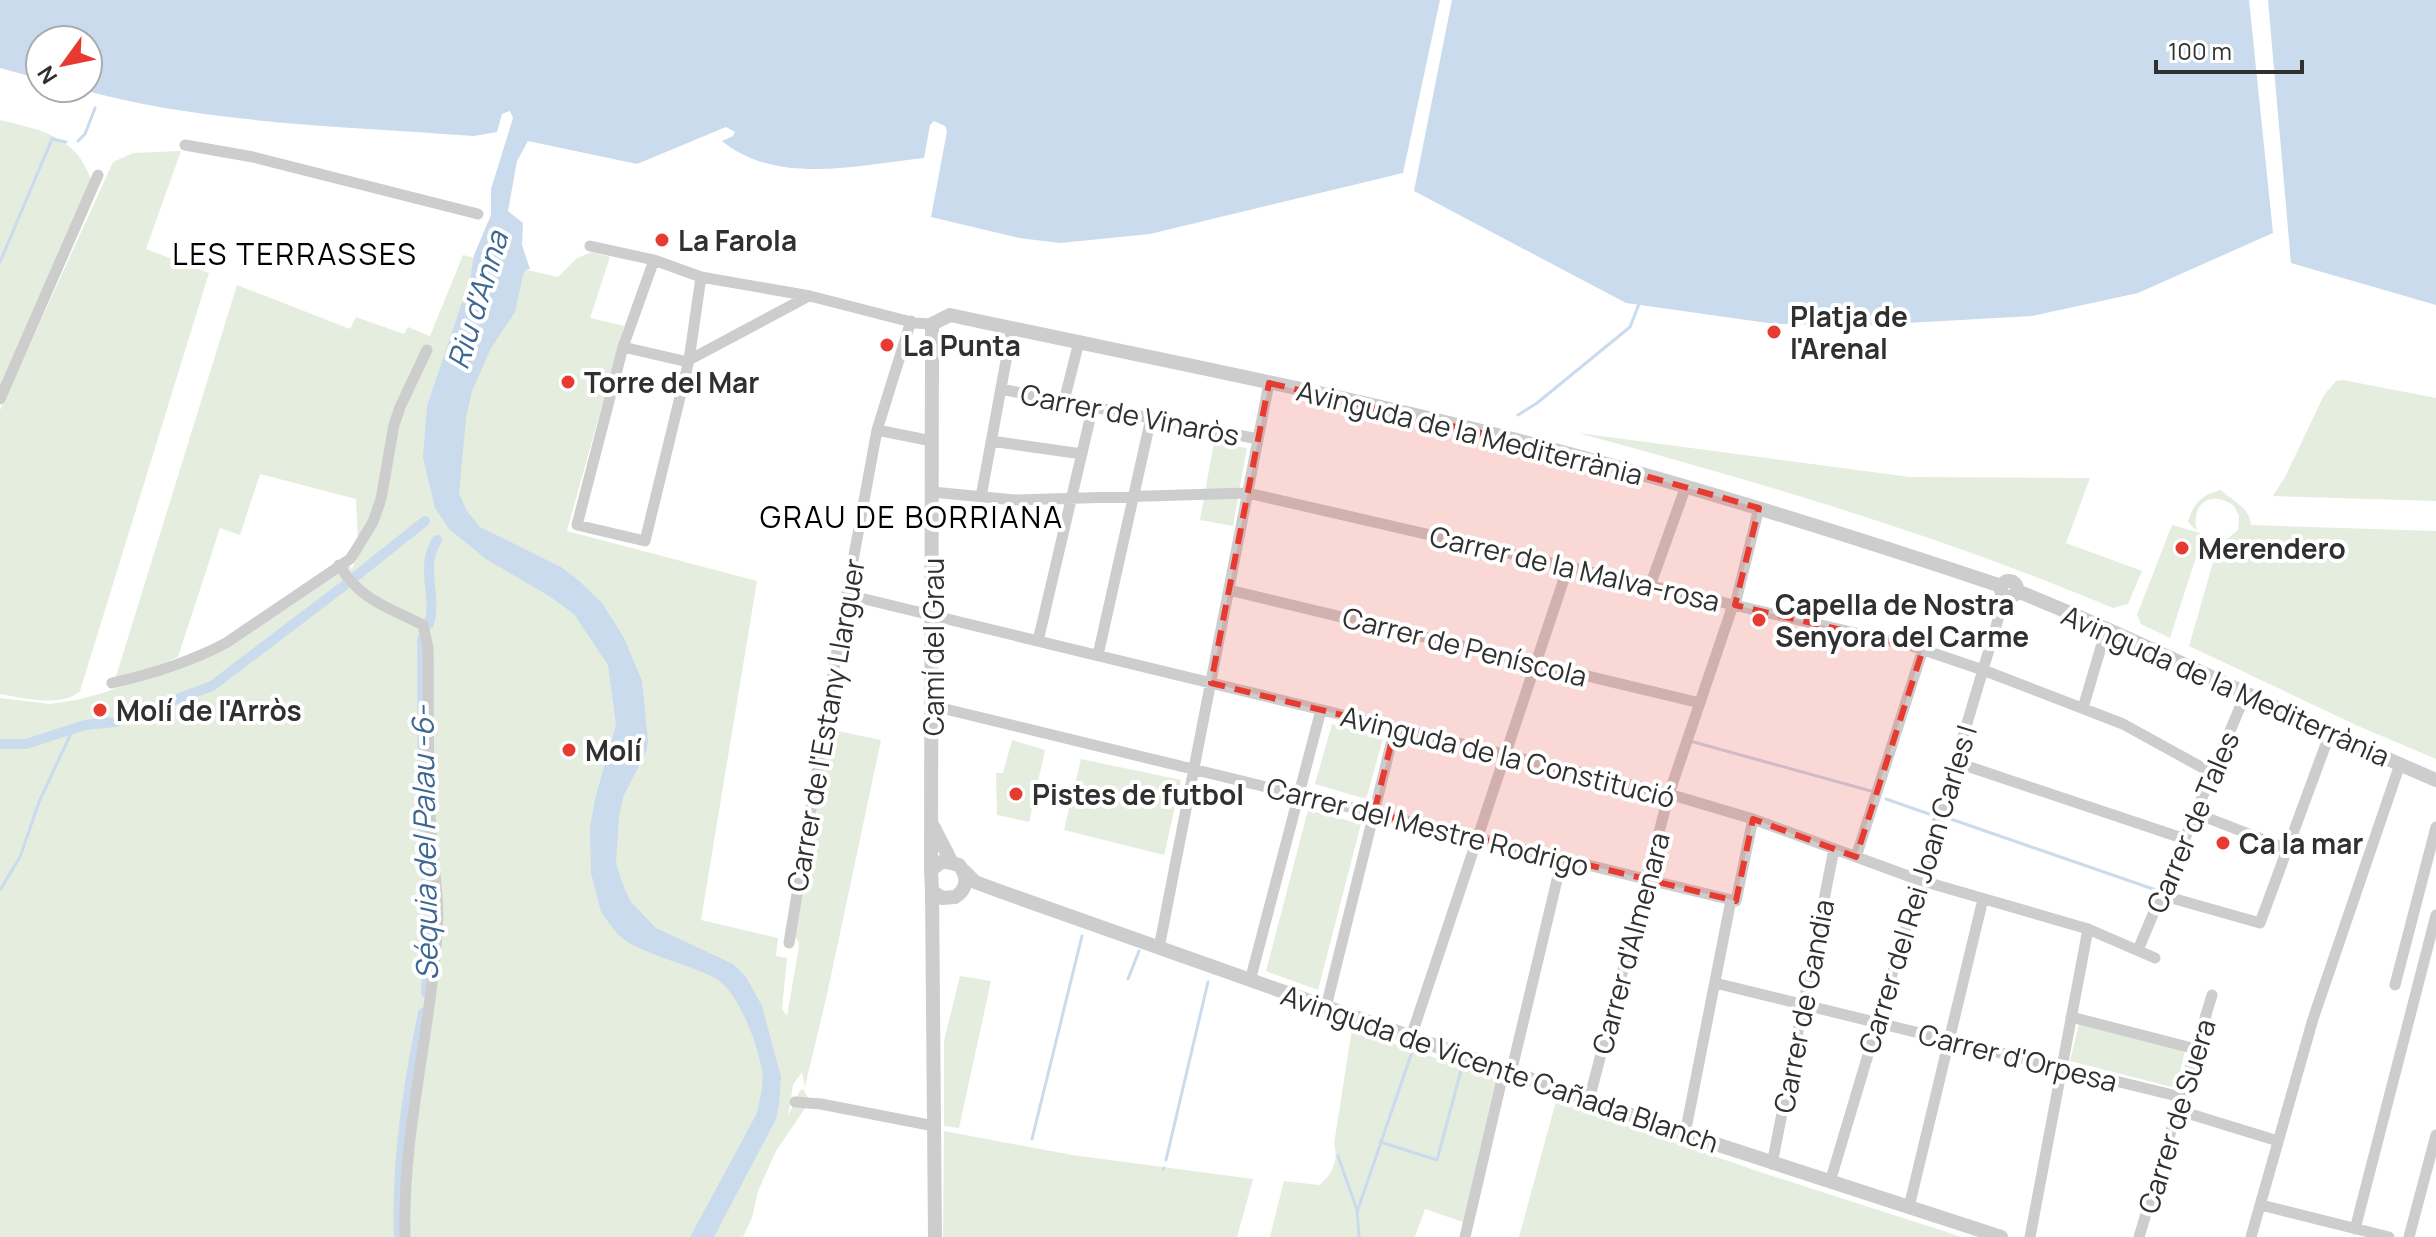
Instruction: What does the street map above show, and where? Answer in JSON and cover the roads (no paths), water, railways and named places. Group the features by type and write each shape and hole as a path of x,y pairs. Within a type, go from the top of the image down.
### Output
{"street":[{"path":"185,145 253,157 478,214"},
{"path":"0,399 98,175"},
{"path":"590,246 654,260 701,277 810,296 932,324"},
{"path":"654,260 623,347 577,525 645,541 688,361 701,277"},
{"path":"623,347 688,361 810,296"},
{"name":"Avinguda de la Mediterrània","path":"932,324 950,315 1269,383 1492,434 1759,508 2008,591 2106,630 2436,780"},
{"name":"Carrer de l'Estany Llarguer","path":"789,943 877,430 911,321"},
{"name":"Camí del Grau","path":"931,870 932,324"},
{"path":"981,497 1012,328"},
{"path":"1064,401 1079,342"},
{"path":"112,683 152,674 226,643 350,559 373,522 381,499 394,425 427,350"},
{"path":"1159,948 1269,383"},
{"name":"Carrer de Vinaròs","path":"1001,389 1258,439"},
{"path":"1038,641 1093,406"},
{"path":"1098,655 1151,418"},
{"path":"877,430 932,441"},
{"path":"991,441 1082,454"},
{"path":"1650,586 1686,486"},
{"name":"Carrer de la Malva-rosa","path":"932,492 1015,500 1248,493 1923,649 2123,724 2212,773"},
{"name":"Carrer d'Almenara","path":"1589,1100 1669,794 1734,605 1759,508"},
{"path":"339,565 351,585 366,597 423,625 428,648 430,830 438,922 428,1019 414,1105 404,1202 405,1237"},
{"path":"1411,1037 1568,567"},
{"name":"Carrer de Peníscola","path":"1229,590 1700,703"},
{"name":"Carrer del Rei Joan Carles I","path":"1830,1182 2008,591"},
{"name":"Avinguda de la Constitució","path":"848,595 1669,794 1753,819 1919,880 2088,929 2155,958"},
{"path":"2083,708 2106,630"},
{"path":"1856,857 1923,649"},
{"name":"Carrer de Tales","path":"2138,950 2246,693"},
{"name":"Carrer del Mestre Rodrigo","path":"933,706 1734,901"},
{"path":"1250,981 1321,710"},
{"path":"1326,1007 1395,728"},
{"path":"2161,895 2260,923 2330,733"},
{"path":"1955,762 2185,839"},
{"path":"2251,1237 2313,1019 2400,764"},
{"path":"2195,813 2287,849"},
{"path":"1685,1134 1715,983 1753,819"},
{"name":"Camí del Grau","path":"933,825 951,861"},
{"path":"2395,985 2436,827"},
{"name":"Carrer de Gandia","path":"1772,1164 1834,849"},
{"path":"1465,1237 1562,859"},
{"path":"934,936 943,912 966,879 964,871 951,861 936,864 931,870 935,1237"},
{"name":"Avinguda de Vicente Cañada Blanch","path":"964,871 975,882 1002,892 1507,1072 1772,1164 2001,1237"},
{"path":"932,891 942,898 957,896"},
{"name":"Avinguda de Vicente Cañada Blanch","path":"957,896 1002,892"},
{"path":"1909,1207 1983,899"},
{"path":"2355,1229 2436,915"},
{"path":"2030,1237 2088,929"},
{"name":"Carrer d'Orpesa","path":"1715,983 2181,1097"},
{"name":"Carrer de Suera","path":"2139,1237 2212,995"},
{"path":"2071,1017 2196,1049"},
{"path":"795,1102 821,1104 934,1126"},
{"path":"2177,1110 2278,1141"},
{"path":"2409,1237 2436,1135"},
{"path":"2261,1205 2389,1237"}],"water":[{"name":"Riu d'Anna","path":"0,0 1440,0 1403,173 1150,234 1060,243 1019,238 931,217 947,131 945,126 934,121 930,125 924,158 846,168 793,168 768,164 744,155 722,141 735,132 726,127 637,164 528,141 517,161 508,211 523,223 522,245 530,269 525,270 523,275 515,312 491,348 472,391 466,418 459,493 467,511 480,527 561,567 578,580 602,603 624,638 642,681 648,741 646,752 623,797 619,818 616,863 623,885 631,902 656,928 733,964 746,977 762,1006 781,1077 776,1119 714,1237 690,1237 757,1113 761,1092 760,1059 746,1019 731,994 715,978 629,943 618,935 601,912 591,873 590,828 616,725 608,665 574,614 486,559 449,529 435,508 423,458 427,406 470,279 474,255 491,215 491,189 513,118 510,111 502,114 497,132 474,136 273,122 124,100 104,95 104,24 24,24 24,75 0,68"},
{"path":"1452,0 2249,0 2273,233 2138,293 2032,316 1872,325 1775,324 1626,303 1414,191"},
{"path":"2268,0 2436,0 2436,305 2291,263"}],"waterway":[{"path":"78,141 85,134 95,108"},
{"path":"0,262 52,139 66,142"},
{"path":"1518,415 1630,327 1639,304"},
{"path":"356,576 425,521"},
{"name":"Séquia del Palau -6-","path":"429,624 432,603 429,561 437,540"},
{"path":"0,744 26,744 85,725 115,722 212,686 345,585"},
{"name":"Séquia del Palau -6-","path":"422,639 423,825 430,935 426,993"},
{"path":"0,890 20,857 39,802 72,731"},
{"path":"1690,741 1871,791"},
{"path":"1886,799 1929,814"},
{"path":"1945,817 2156,890"},
{"path":"1032,1139 1082,936"},
{"path":"1128,979 1139,951"},
{"path":"1166,1160 1208,982"},
{"name":"Séquia del Palau -6-","path":"399,1237 399,1181 404,1124 423,1013"},
{"path":"1357,1212 1413,1049"},
{"path":"1380,1142 1437,1160 1462,1067"},
{"path":"1338,1156 1357,1210 1359,1237"}],"place":[{"name":"La Farola","path":"662,240"},
{"name":"Platja de l'Arenal","path":"1774,332"},
{"name":"La Punta","path":"887,345"},
{"name":"Torre del Mar","path":"568,382"},
{"name":"Merendero","path":"2182,548"},
{"name":"Capella de Nostra Senyora del Carme","path":"1759,620"},
{"name":"Molí de l'Arròs","path":"100,710"},
{"name":"Molí","path":"569,750"},
{"name":"Pistes de futbol","path":"1016,794"},
{"name":"Ca la mar","path":"2223,843"}],"district":[{"name":"LES TERRASSES","path":"295,253"},
{"name":"GRAU DE BORRIANA","path":"912,516"}]}
